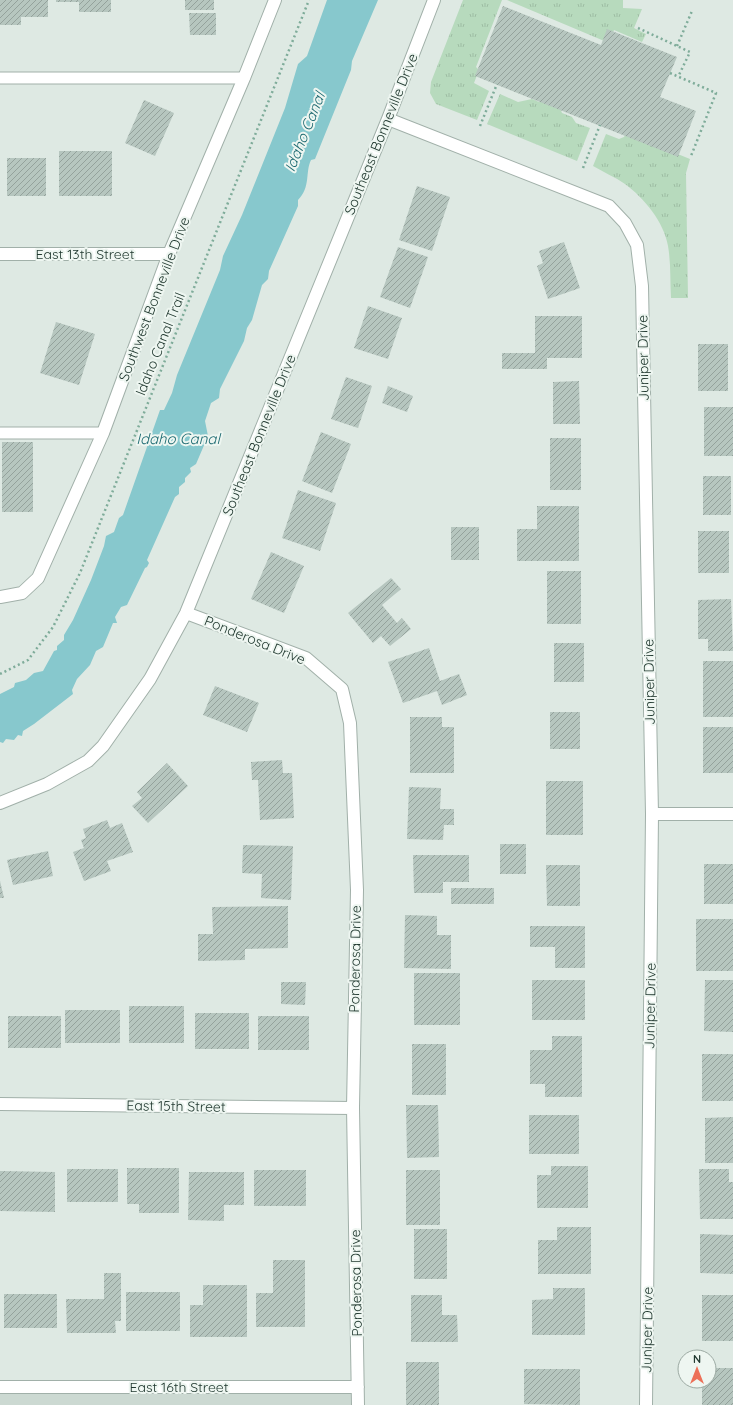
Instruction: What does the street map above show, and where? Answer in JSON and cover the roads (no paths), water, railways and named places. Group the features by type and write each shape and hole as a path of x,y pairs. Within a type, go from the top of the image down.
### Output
{"street":[{"name":"Southwest Bonneville Drive","path":"0,597 22,593 38,578 103,433 169,254 244,78 275,0"},
{"name":"Southeast Bonneville Drive","path":"0,803 47,784 88,761 103,746 150,679 186,613 388,119 434,0"},
{"name":"Juniper Drive","path":"388,119 609,206 625,223 637,246 642,286 652,814 646,1405"},
{"name":"East 13th Street","path":"0,254 169,254"},
{"name":"Ponderosa Drive","path":"186,613 306,658 342,689 350,724 357,890 353,1108 358,1405"},
{"path":"652,814 733,814"},
{"name":"East 15th Street","path":"0,1104 353,1108"},
{"name":"East 16th Street","path":"0,1387 358,1387"}],"lane":[{"path":"0,78 244,78"},
{"path":"0,433 103,433"}],"water":[{"name":"Idaho Canal","path":"327,0 378,0 352,61 351,70 315,159 311,160 309,165 305,190 298,200 298,206 269,271 268,279 262,285 244,341 220,389 219,398 211,403 205,421 208,436 196,464 190,468 191,472 185,478 185,482 179,487 179,494 175,497 147,560 149,563 145,568 127,605 121,607 115,617 117,623 113,623 103,647 96,651 90,665 77,679 72,690 73,694 23,731 22,736 18,735 14,740 6,739 3,743 0,742 0,694 14,687 15,683 26,680 34,673 43,671 54,651 57,650 57,646 64,640 64,635 73,620 91,580 104,546 106,536 114,532 119,518 123,515 160,410 164,410 172,393 177,375 220,270 223,256 242,215 285,108 298,64 307,56"}]}
